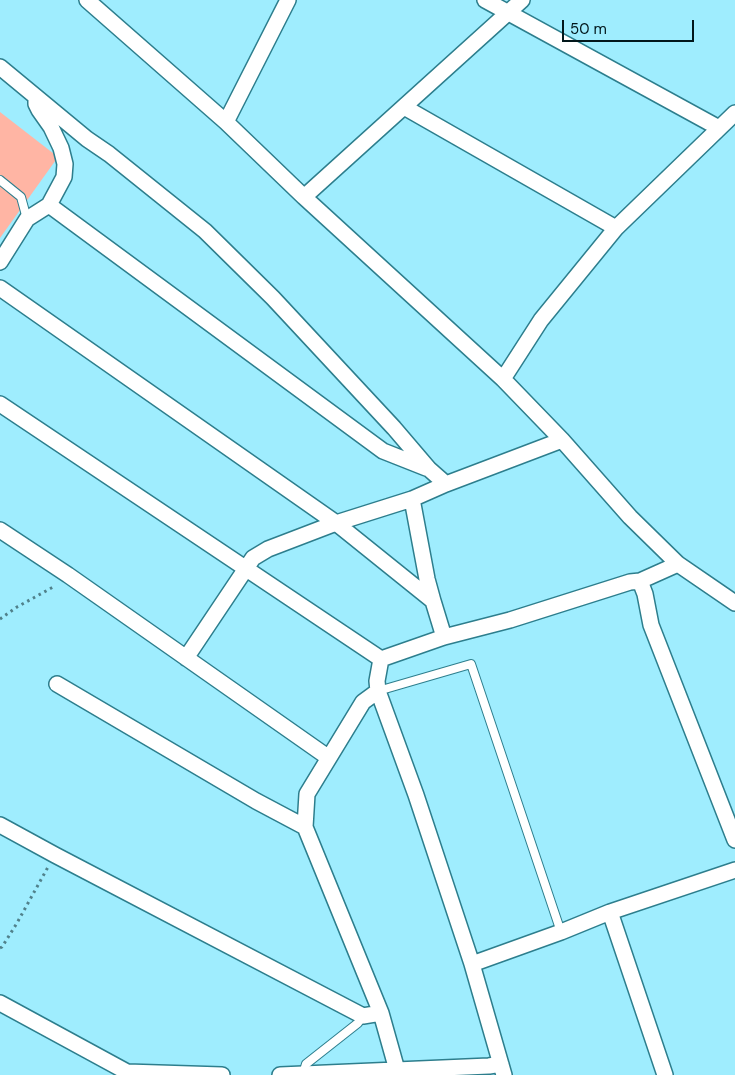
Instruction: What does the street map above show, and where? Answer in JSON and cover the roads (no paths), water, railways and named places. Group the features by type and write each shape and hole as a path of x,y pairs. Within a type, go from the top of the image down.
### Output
{"street":[{"path":"87,0 226,122 304,197 503,379 562,440 630,517 678,564 735,603"},
{"path":"226,122 288,0"},
{"path":"485,0 719,128"},
{"path":"304,197 522,0"},
{"path":"0,67 86,138 109,154 205,231 394,428 429,469 446,484"},
{"path":"0,262 27,219 49,205 64,177 65,164 61,148 51,127 36,104 37,98"},
{"path":"404,107 616,228"},
{"path":"503,379 541,320 616,228 735,113"},
{"path":"49,205 384,451 429,469"},
{"path":"0,288 336,523 433,601"},
{"path":"0,404 381,659"},
{"path":"186,658 253,558 268,549 336,523 412,499 446,484 562,440"},
{"path":"412,499 427,579 444,637"},
{"path":"0,530 68,575 329,758"},
{"path":"381,659 444,637 510,620 630,582 640,582 678,564"},
{"path":"640,582 645,594 651,625 735,840"},
{"path":"280,1075 489,1066 503,1069 472,964 416,795 378,691 376,681 381,659"},
{"path":"57,684 256,801 305,827"},
{"path":"378,691 363,702 307,794 305,827 380,1013 397,1070"},
{"path":"0,825 363,1016 380,1013"},
{"path":"472,964 610,912 735,870"},
{"path":"610,912 664,1075"},
{"path":"0,1003 127,1072 222,1075"}],"lane":[{"path":"0,180 21,197 27,219"},
{"path":"378,691 471,664 561,932"},
{"path":"303,1074 306,1064 358,1023 363,1016"}]}
